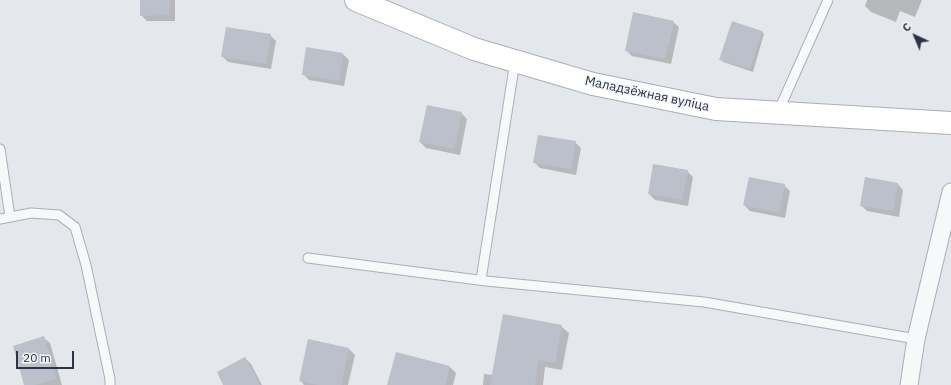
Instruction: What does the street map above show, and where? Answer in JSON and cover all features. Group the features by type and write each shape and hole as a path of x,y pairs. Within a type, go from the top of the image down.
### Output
{"street":[{"name":"Маладзёжная вуліца","path":"356,0 474,49 592,84 716,109 951,123"},
{"path":"909,385 916,339 951,192"}],"lane":[{"path":"778,112 828,0"},
{"path":"481,280 515,61"},
{"path":"0,149 10,217"},
{"path":"0,219 31,213 59,215 75,227 86,265 110,385"},
{"path":"308,258 481,280 704,302 916,339"}],"building":[{"path":"140,0 170,0 170,15 140,16"},
{"path":"633,12 674,21 665,59 625,51"},
{"path":"732,21 762,31 750,69 719,60"},
{"path":"226,27 271,34 266,64 221,57"},
{"path":"306,47 343,53 339,81 302,75"},
{"path":"427,105 462,112 454,149 419,142"},
{"path":"538,135 576,141 571,169 533,163"},
{"path":"653,164 688,170 682,200 648,194"},
{"path":"749,177 785,184 779,213 743,205"},
{"path":"865,177 898,183 893,211 860,206"},
{"path":"503,314 562,325 555,363 538,360 535,385 490,385"},
{"path":"44,336 56,379 36,385 24,385 13,346"},
{"path":"308,339 349,348 341,385 318,385 299,381"},
{"path":"396,352 450,366 445,385 387,385"},
{"path":"245,357 260,385 223,385 217,372"}]}
